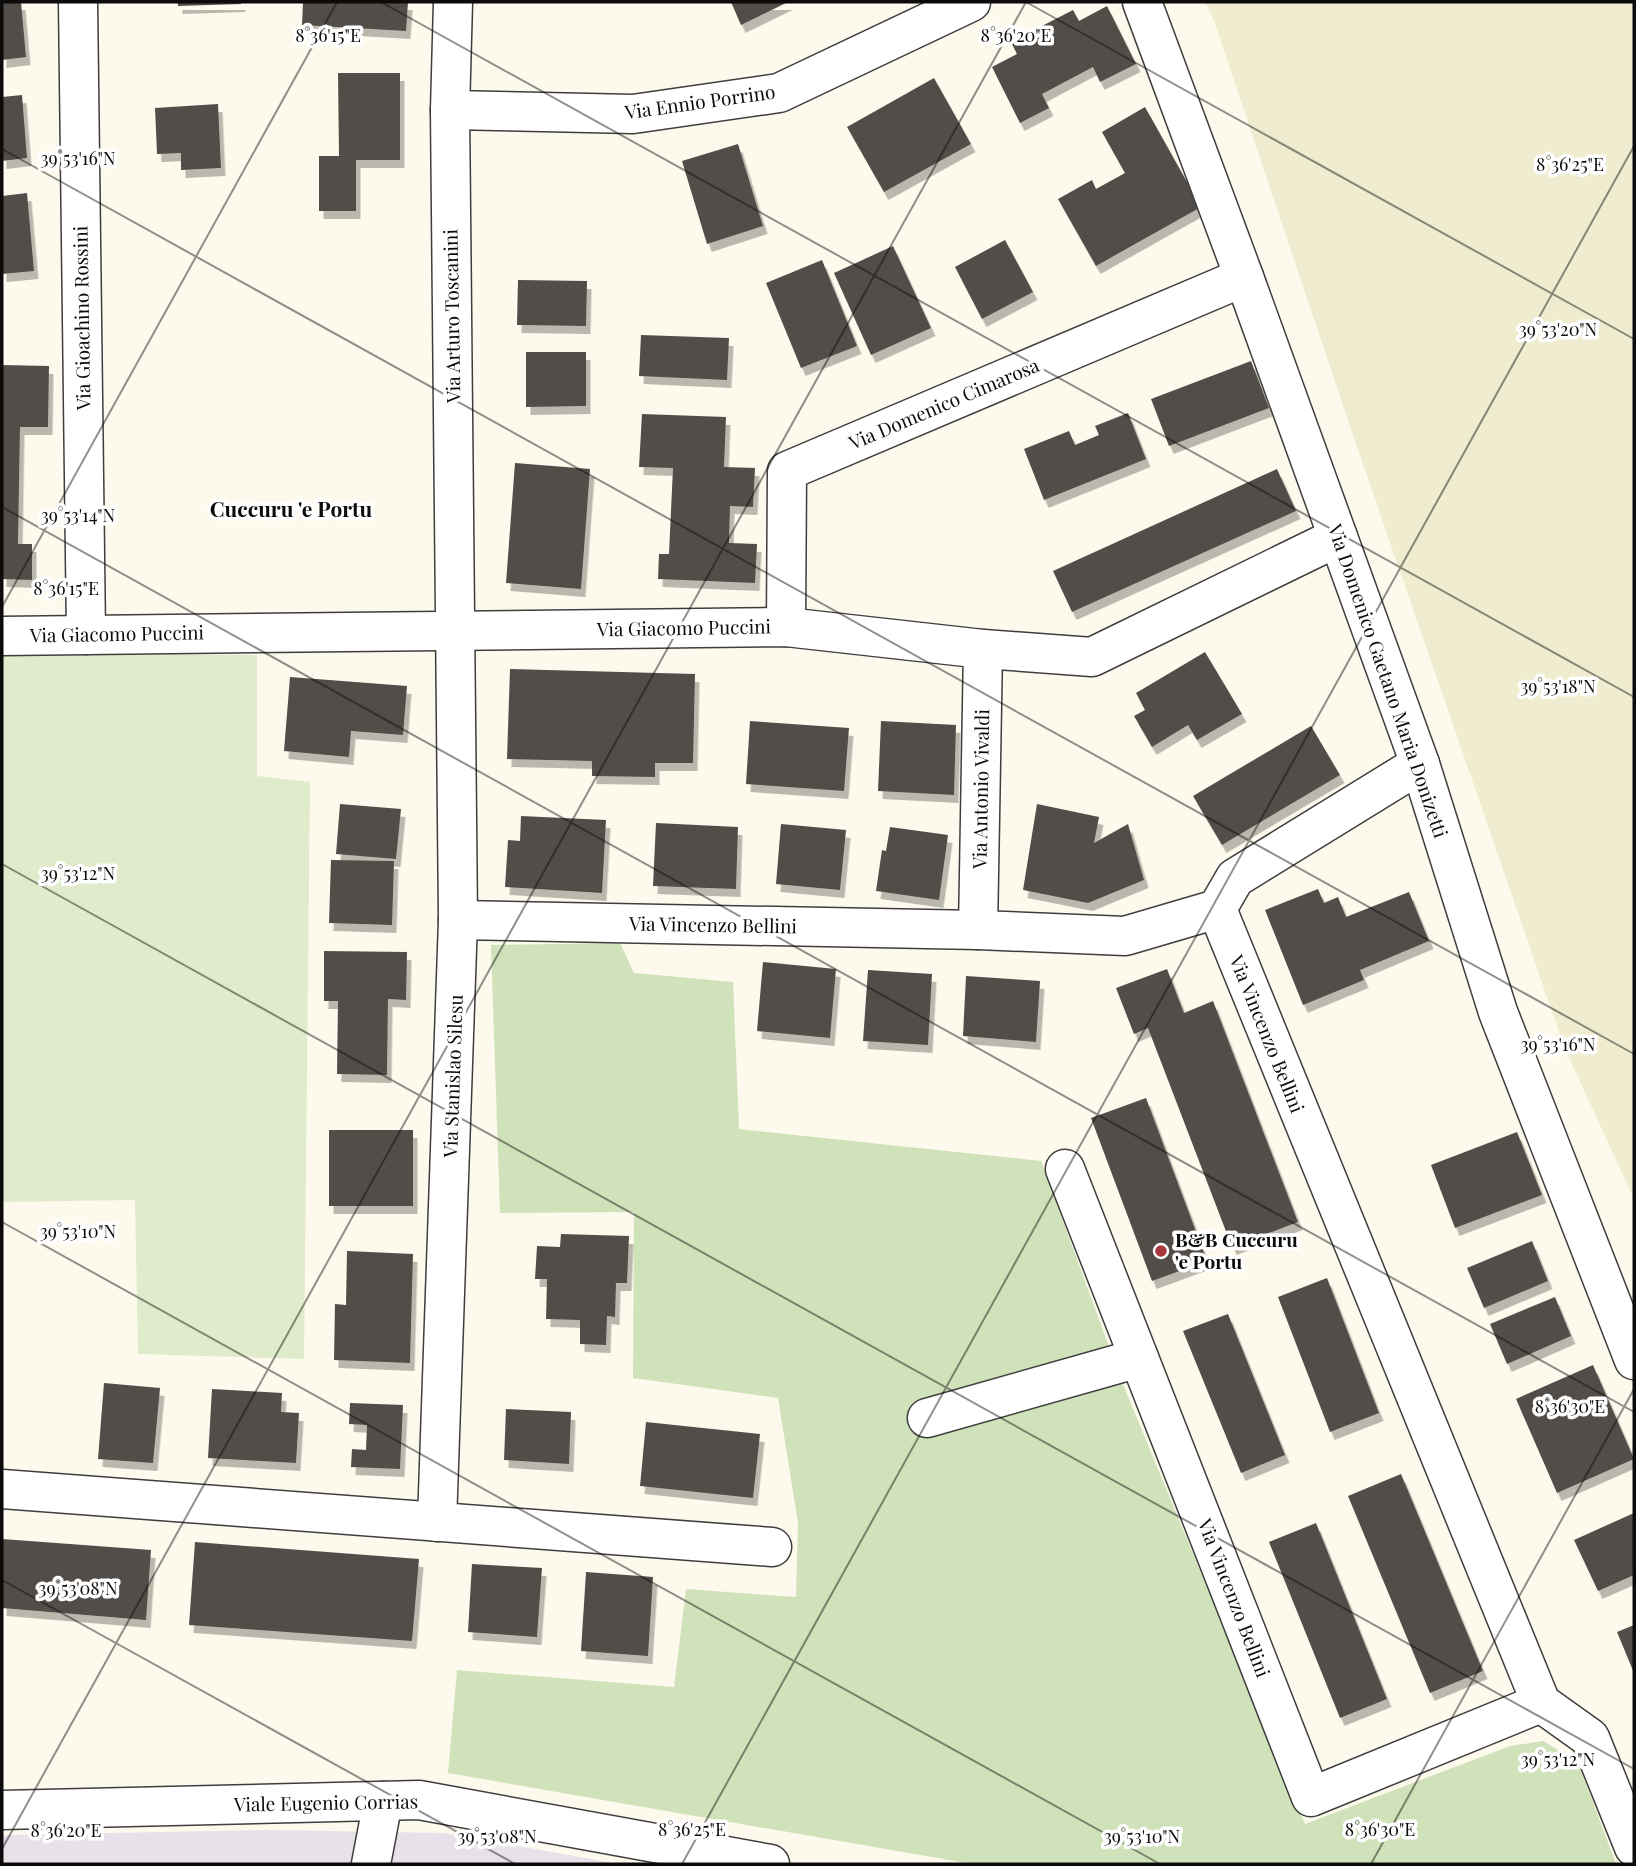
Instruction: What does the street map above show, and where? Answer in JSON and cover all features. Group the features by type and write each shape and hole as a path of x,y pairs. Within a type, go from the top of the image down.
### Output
{"street":[{"name":"Via Gioachino Rossini","path":"78,2 86,635"},
{"name":"Via Arturo Toscanini","path":"453,2 450,110 455,631"},
{"name":"Via Ennio Porrino","path":"450,110 633,114 779,93 971,2"},
{"name":"Via Domenico Gaetano Maria Donizetti","path":"1142,2 1420,764 1498,1012 1634,1360"},
{"name":"Via Domenico Cimarosa","path":"786,627 787,471 1244,276"},
{"name":"Via Giacomo Puccini","path":"2,636 786,627 983,649 1092,657 1338,537"},
{"name":"Via Stanislao Silesu","path":"438,1521 458,920 455,631"},
{"name":"Via Antonio Vivaldi","path":"978,930 983,649"},
{"path":"1217,909 1235,878 1420,764"},
{"name":"Via Vincenzo Bellini","path":"458,920 978,930 1125,936 1217,909 1541,1703 1311,1797 1065,1169"},
{"path":"927,1418 1139,1358"},
{"path":"2,1489 772,1546"},
{"path":"1541,1703 1590,1738 1634,1847"},
{"name":"Viale Eugenio Corrias","path":"2,1810 419,1800 770,1864"},
{"path":"371,1864 383,1801"}],"shaded area":[{"path":"1205,2 1634,2 1634,1199 1565,1049 1356,444 1214,21"},
{"path":"273,1830 444,1833 619,1864 2,1864 2,1835"}],"green space":[{"path":"2,653 257,655 257,776 310,782 304,1359 138,1354 135,1200 2,1202"},
{"path":"620,943 634,973 733,982 739,1129 1041,1161 1122,1382 1305,1824 1510,1746 1543,1741 1578,1762 1616,1864 972,1864 448,1773 457,1670 674,1687 686,1589 796,1597 798,1523 778,1398 633,1378 634,1212 500,1213 491,945"}],"building":[{"path":"2,2 21,2 26,57 2,60"},
{"path":"178,2 241,2 241,4 178,6"},
{"path":"303,2 408,2 406,31 302,25"},
{"path":"731,2 788,2 741,25"},
{"path":"1107,6 1136,64 1100,82 1093,67 1042,94 1049,108 1020,123 992,67 1017,54 1011,42 1073,10 1079,21"},
{"path":"338,73 400,73 400,160 356,160 356,211 319,211 319,156 339,156"},
{"path":"934,78 971,144 884,192 847,127"},
{"path":"22,95 27,158 2,161 2,97"},
{"path":"218,104 221,168 181,170 181,153 157,154 155,108"},
{"path":"1145,107 1201,207 1096,266 1058,199 1092,180 1096,189 1125,173 1102,132"},
{"path":"738,144 763,226 707,244 682,161"},
{"path":"27,193 34,271 2,274 2,196"},
{"path":"1005,240 1033,292 982,319 955,267"},
{"path":"893,246 931,328 871,355 834,273"},
{"path":"822,260 857,346 801,368 766,283"},
{"path":"518,280 587,281 586,326 517,325"},
{"path":"641,335 729,338 727,380 639,376"},
{"path":"526,352 586,352 586,406 526,407"},
{"path":"1251,361 1269,408 1169,446 1151,399"},
{"path":"2,365 49,366 48,427 20,427 18,544 32,544 32,580 2,579"},
{"path":"1128,413 1146,459 1044,500 1024,449 1069,431 1075,445 1099,435 1095,426"},
{"path":"642,414 726,417 724,467 755,468 753,507 730,506 729,543 757,544 755,583 658,579 659,554 669,554 673,468 639,467"},
{"path":"515,463 590,469 581,589 506,583"},
{"path":"1277,469 1296,511 1072,612 1053,571"},
{"path":"1205,652 1242,714 1197,740 1188,725 1152,747 1134,716 1145,710 1136,693"},
{"path":"510,669 695,674 693,763 655,763 655,777 592,776 592,761 507,759"},
{"path":"290,677 407,686 403,735 351,731 349,757 284,751"},
{"path":"750,721 849,728 844,791 746,784"},
{"path":"881,721 956,725 954,795 878,791"},
{"path":"1311,726 1340,775 1222,845 1193,796"},
{"path":"340,804 401,809 396,859 336,854"},
{"path":"1037,804 1099,817 1094,843 1128,824 1144,880 1088,903 1023,890"},
{"path":"521,816 606,820 602,893 505,887 508,840 520,841"},
{"path":"656,823 738,827 736,889 653,886"},
{"path":"781,824 846,830 840,890 776,884"},
{"path":"890,827 948,835 939,900 876,891 882,850 886,851"},
{"path":"331,860 394,861 392,925 329,923"},
{"path":"1318,889 1324,903 1338,897 1346,917 1409,892 1429,941 1360,970 1364,980 1303,1005 1265,910"},
{"path":"324,951 407,952 406,1000 388,999 387,1075 337,1074 338,1001 324,1001"},
{"path":"763,962 836,969 830,1038 757,1031"},
{"path":"1167,969 1184,1013 1213,1001 1298,1222 1232,1247 1148,1028 1134,1034 1116,988"},
{"path":"868,970 932,974 928,1045 863,1041"},
{"path":"966,976 1040,981 1036,1042 963,1036"},
{"path":"1146,1098 1207,1261 1152,1281 1091,1118"},
{"path":"329,1130 413,1130 413,1206 329,1206"},
{"path":"1517,1132 1542,1195 1455,1228 1431,1165"},
{"path":"561,1234 629,1236 627,1283 616,1283 615,1317 607,1316 606,1345 580,1344 580,1320 546,1319 547,1279 535,1279 537,1246 560,1247"},
{"path":"1532,1241 1548,1281 1484,1308 1467,1268"},
{"path":"347,1251 413,1254 410,1363 334,1360 335,1304 346,1305"},
{"path":"1327,1278 1379,1413 1330,1432 1278,1297"},
{"path":"1555,1297 1571,1336 1507,1364 1490,1324"},
{"path":"1228,1314 1285,1455 1241,1473 1183,1331"},
{"path":"1593,1365 1634,1459 1557,1493 1516,1399"},
{"path":"104,1383 160,1388 153,1463 98,1459"},
{"path":"212,1389 282,1393 281,1412 299,1413 296,1463 208,1458"},
{"path":"350,1403 403,1405 400,1469 351,1467 352,1449 366,1450 367,1425 349,1424"},
{"path":"506,1409 571,1412 569,1464 504,1460"},
{"path":"646,1422 760,1434 753,1498 640,1486"},
{"path":"1401,1474 1483,1671 1430,1693 1348,1496"},
{"path":"1634,1513 1634,1575 1598,1591 1574,1540"},
{"path":"1316,1523 1387,1699 1340,1718 1269,1542"},
{"path":"2,1539 151,1550 146,1620 2,1608"},
{"path":"195,1542 419,1559 412,1641 189,1625"},
{"path":"472,1564 542,1568 537,1637 468,1632"},
{"path":"586,1572 653,1577 648,1656 581,1651"},
{"path":"1634,1625 1634,1673 1617,1632"}],"place":[{"name":"B&B Cuccuru 'e Portu","path":"1161,1251"}],"district":[{"name":"Cuccuru 'e Portu","path":"291,510"}]}
